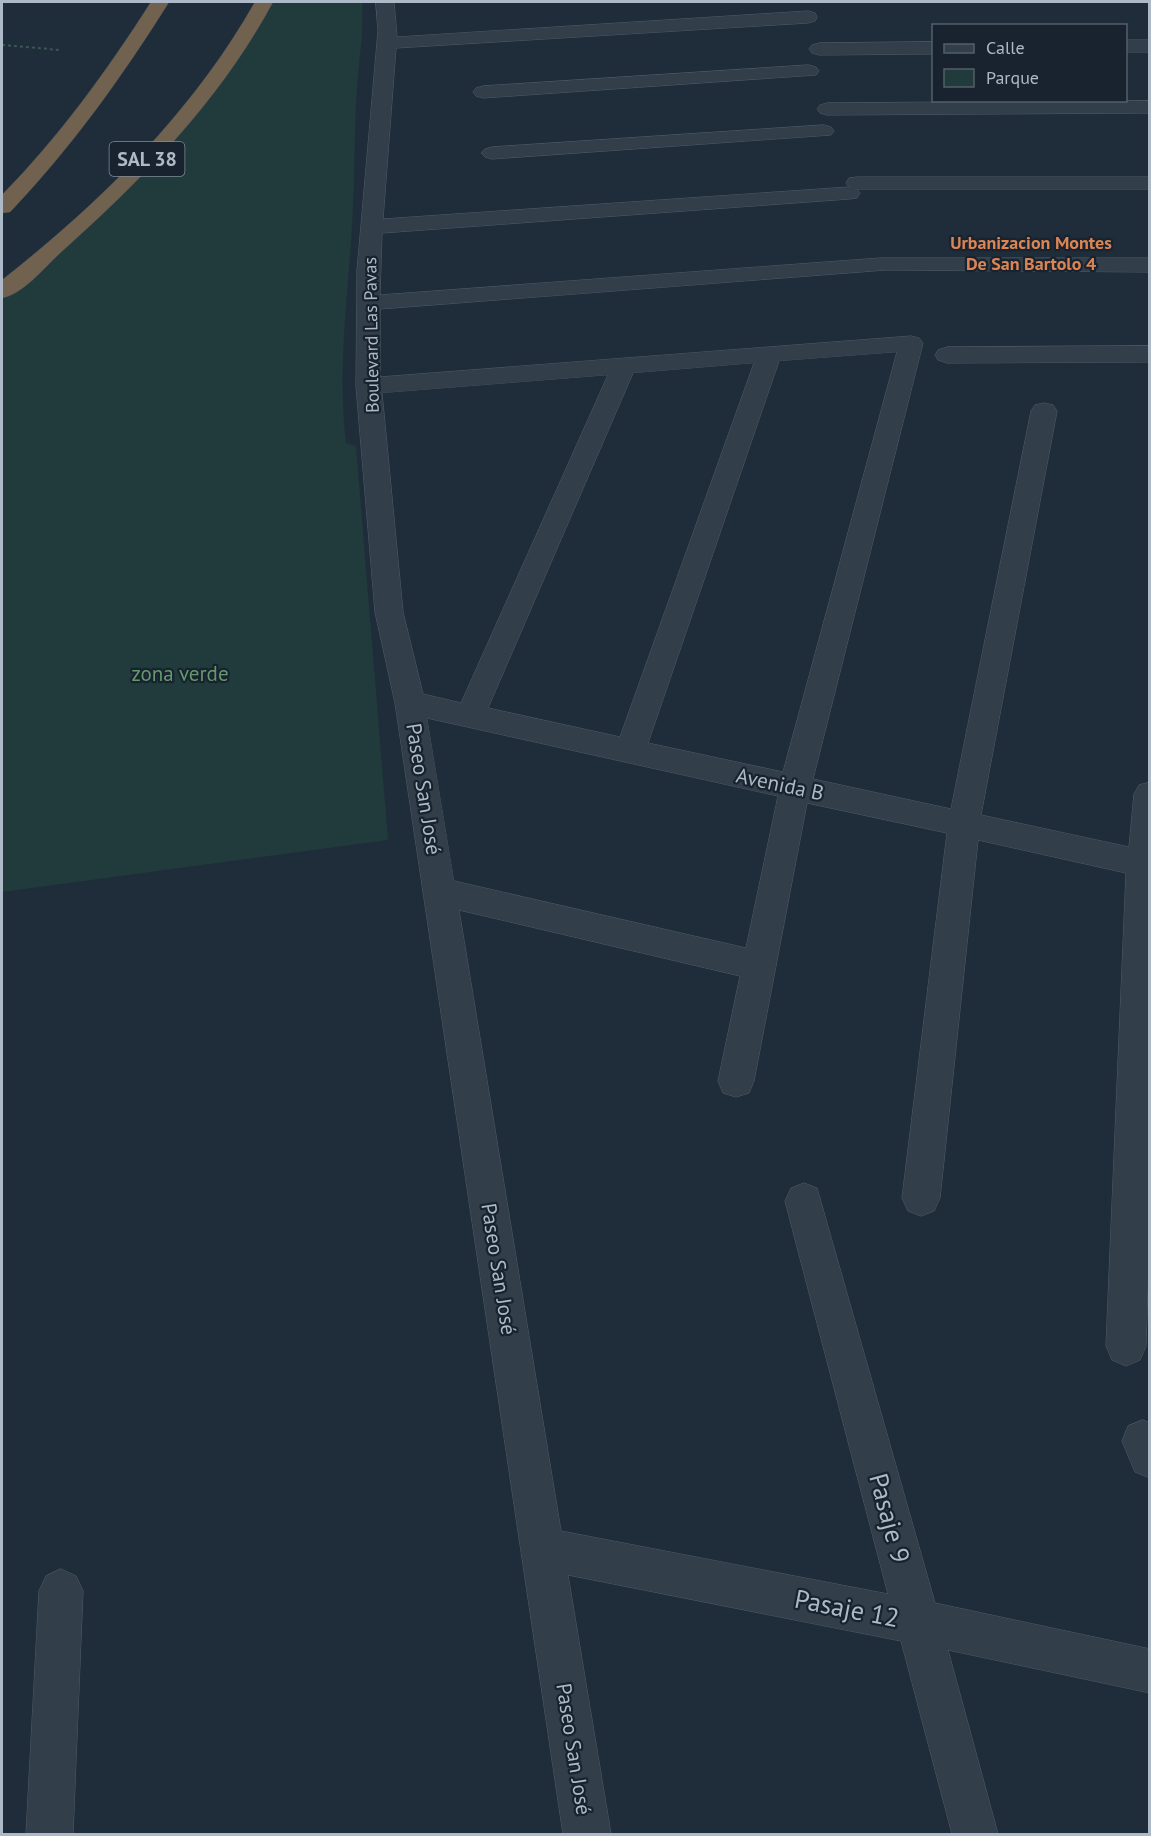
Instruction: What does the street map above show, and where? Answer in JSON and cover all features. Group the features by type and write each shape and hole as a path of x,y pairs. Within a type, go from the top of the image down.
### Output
{"highway":[{"path":"2,207 61,143 104,88 160,2"},
{"name":"SAL 38","path":"2,291 125,183 167,138 200,99 232,55 264,2"}],"street":[{"name":"Boulevard Las Pavas","path":"385,2 387,43 371,227 368,386 388,612 410,703"},
{"path":"387,43 808,17"},
{"path":"1127,46 1149,46"},
{"path":"819,49 932,48"},
{"path":"483,92 810,71"},
{"path":"826,109 1149,107"},
{"path":"492,153 824,131"},
{"path":"371,227 853,188 1149,183"},
{"path":"368,303 886,265 1149,265"},
{"path":"368,386 911,343 795,787 736,1082"},
{"path":"630,751 769,354"},
{"path":"947,355 1149,354"},
{"path":"470,716 624,366"},
{"path":"921,1198 964,824 1044,411"},
{"name":"Avenida B","path":"410,703 1146,864"},
{"name":"Paseo San José","path":"410,703 587,1834"},
{"path":"1126,1346 1149,794"},
{"path":"440,892 759,966"},
{"name":"Pasaje 9","path":"804,1201 975,1834"},
{"name":"Pasaje 12","path":"543,1548 918,1622 1149,1671"},
{"path":"49,1834 61,1591"}],"path":[{"path":"2,45 60,50"}],"green space":[{"name":"zona verde","path":"264,2 362,2 343,387 346,443 356,446 388,840 2,892 2,291 130,177"}],"district":[{"name":"Urbanizacion Montes De San Bartolo 4","path":"1031,252"}]}
